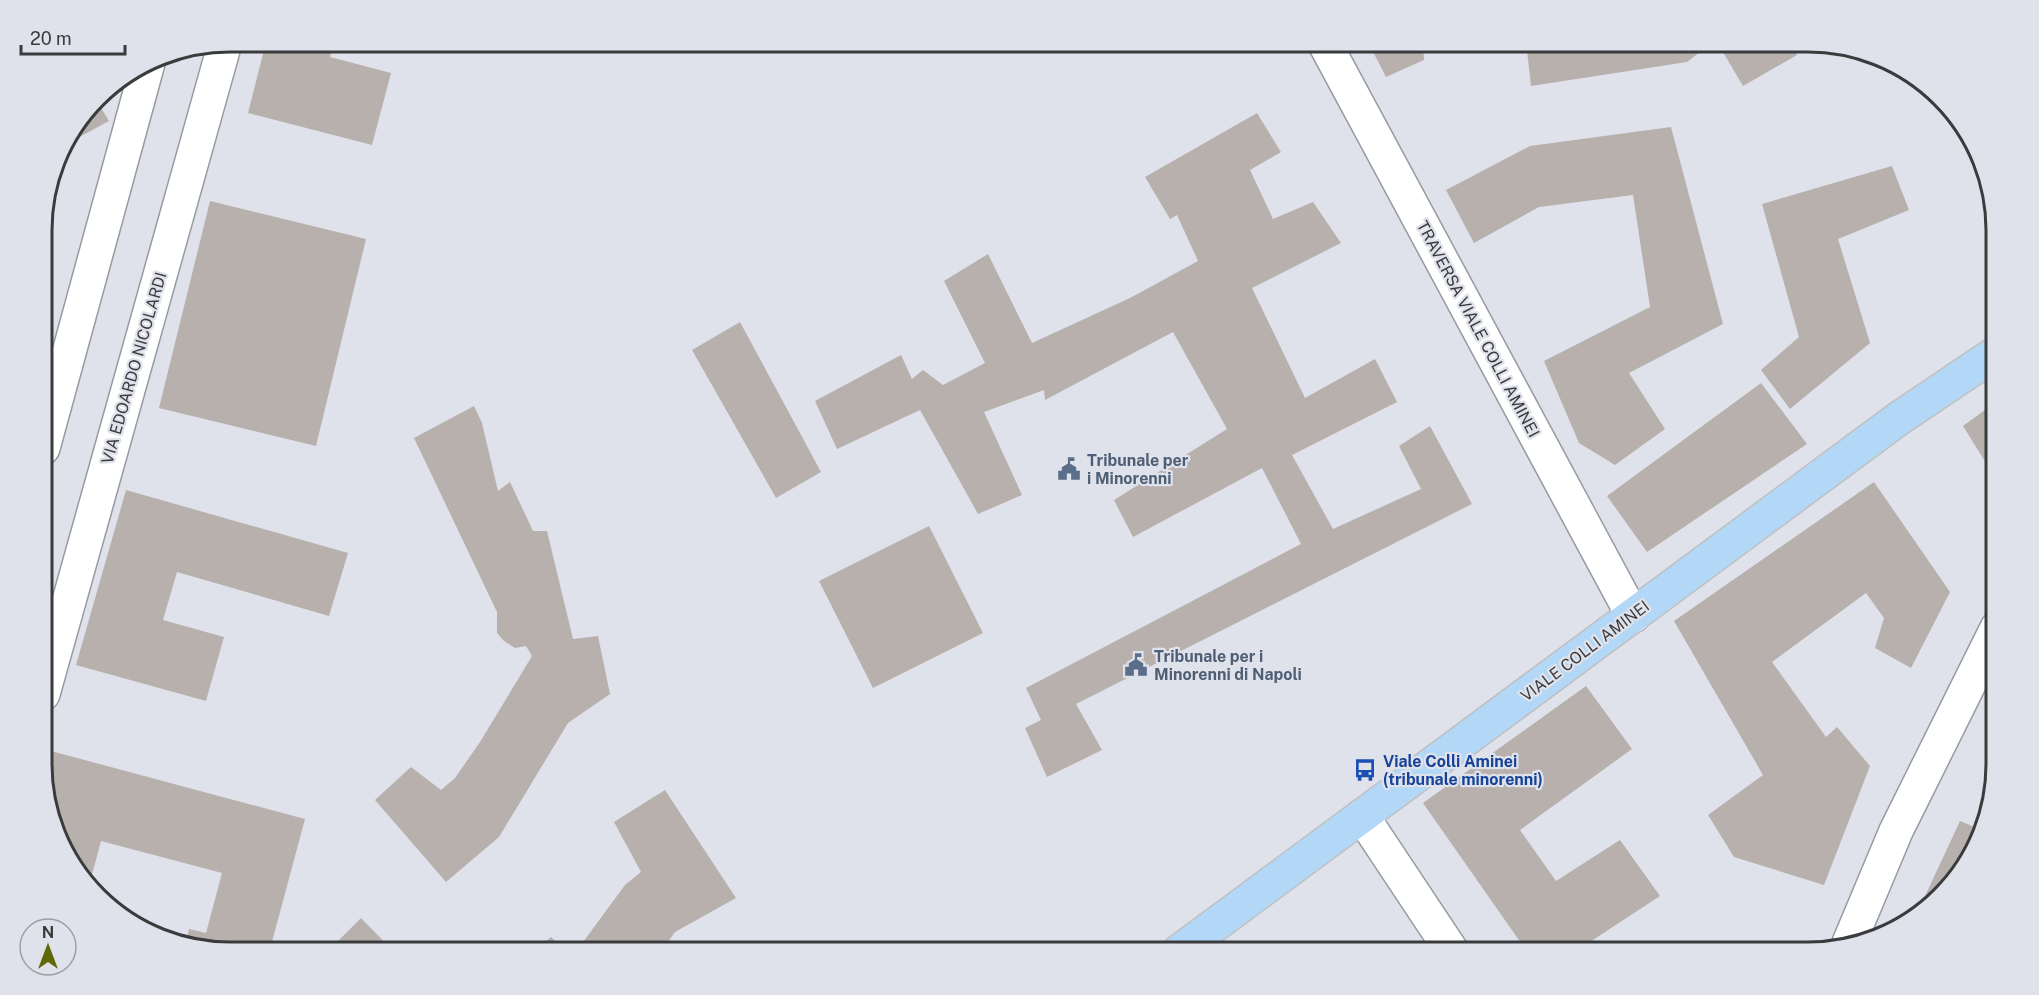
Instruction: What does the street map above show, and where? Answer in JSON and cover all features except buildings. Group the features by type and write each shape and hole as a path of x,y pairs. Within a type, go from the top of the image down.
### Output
{"main road":[{"name":"VIALE COLLI AMINEI","path":"1192,942 1898,419 1986,360"}],"street":[{"name":"TRAVERSA VIALE COLLI AMINEI","path":"1330,52 1633,616"},
{"name":"VIA EDOARDO NICOLARDI","path":"52,665 222,53"},
{"path":"53,413 145,74"},
{"path":"1852,937 1896,831 1986,650"},
{"path":"1362,816 1446,942"}],"place":[{"name":"Tribunale per i Minorenni","path":"1069,469"},
{"name":"Tribunale per i Minorenni di Napoli","path":"1136,665"},
{"name":"Viale Colli Aminei (tribunale minorenni)","path":"1365,770"}]}
